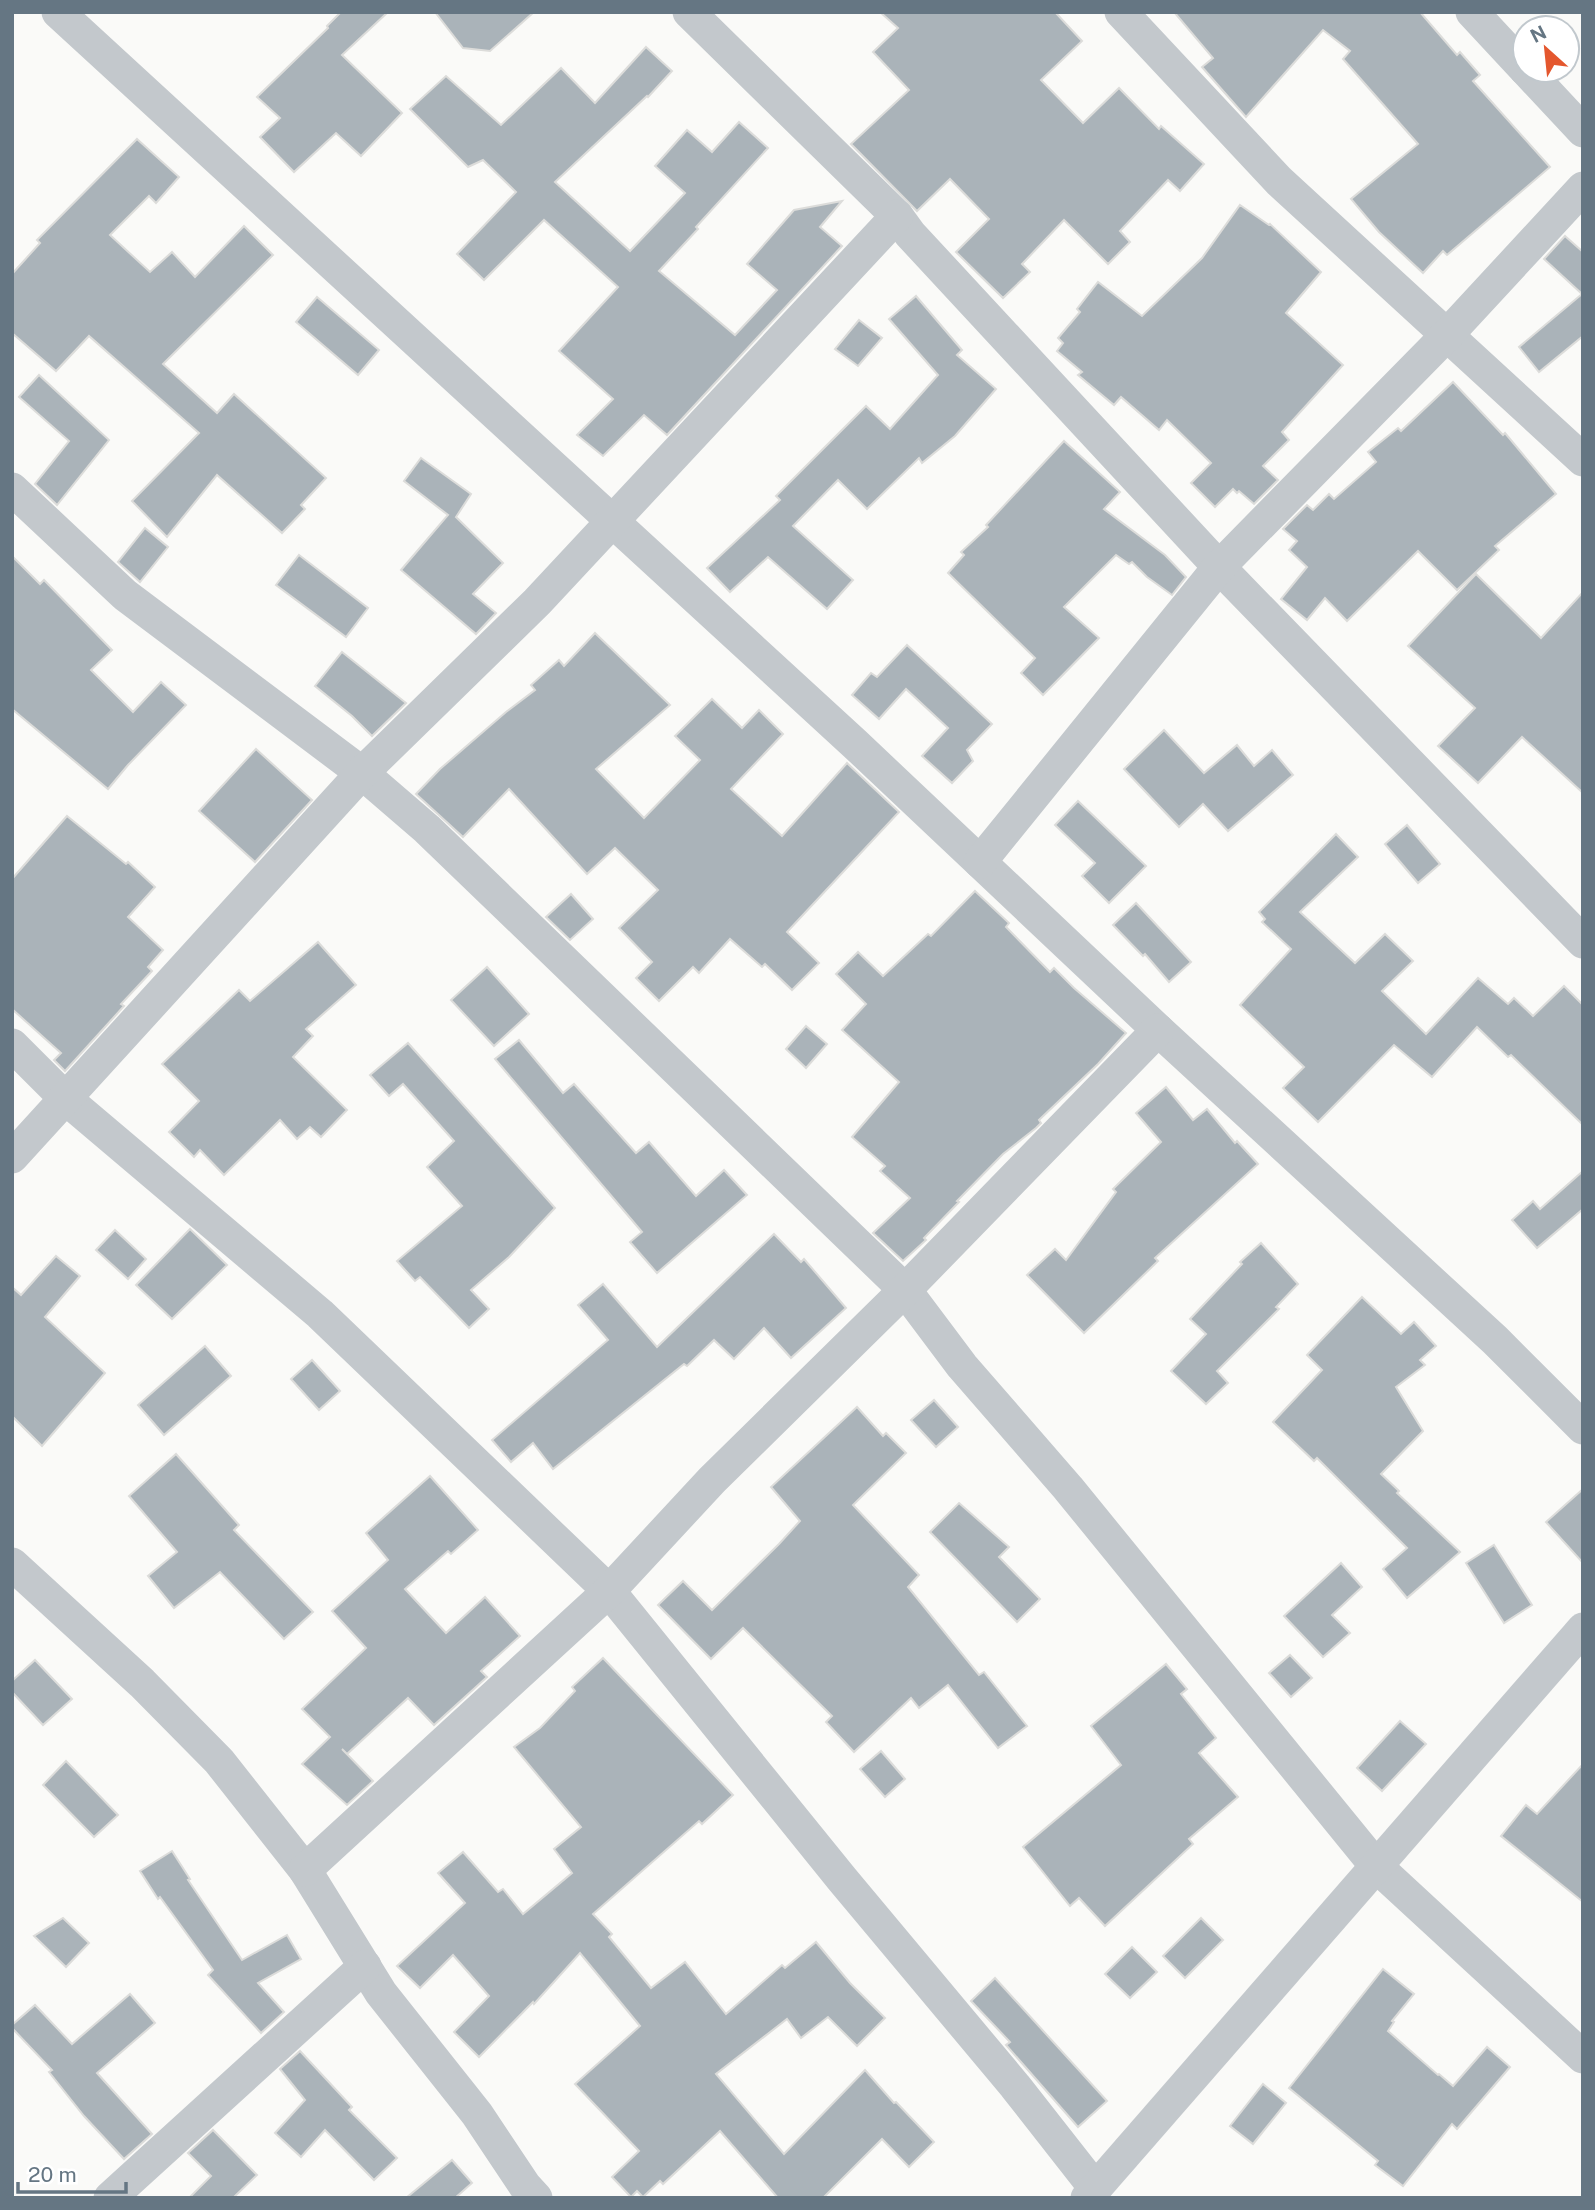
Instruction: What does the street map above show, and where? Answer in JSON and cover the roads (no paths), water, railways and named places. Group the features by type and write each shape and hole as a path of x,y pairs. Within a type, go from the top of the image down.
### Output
{"street":[{"path":"58,12 614,522 1158,1030 1495,1340 1583,1428"},
{"path":"690,12 897,216 1219,567 1583,942"},
{"path":"1472,12 1511,54"},
{"path":"1122,13 1279,181 1583,460"},
{"path":"1539,84 1583,131"},
{"path":"980,862 1219,567 1447,335 1583,188"},
{"path":"12,1157 362,773 537,603 897,216"},
{"path":"12,489 125,595 362,773 427,829 905,1290 962,1366 1068,1488 1376,1866 1583,2057"},
{"path":"306,1870 609,1591 712,1480 905,1290 1158,1030"},
{"path":"12,1045 66,1099 320,1314 609,1591 842,1879 1015,2086 1091,2193 1376,1866 1578,1644"},
{"path":"12,1564 142,1683 219,1761 306,1870 380,1993 477,2114 525,2186 536,2198"},
{"path":"110,2198 365,1966"}]}
